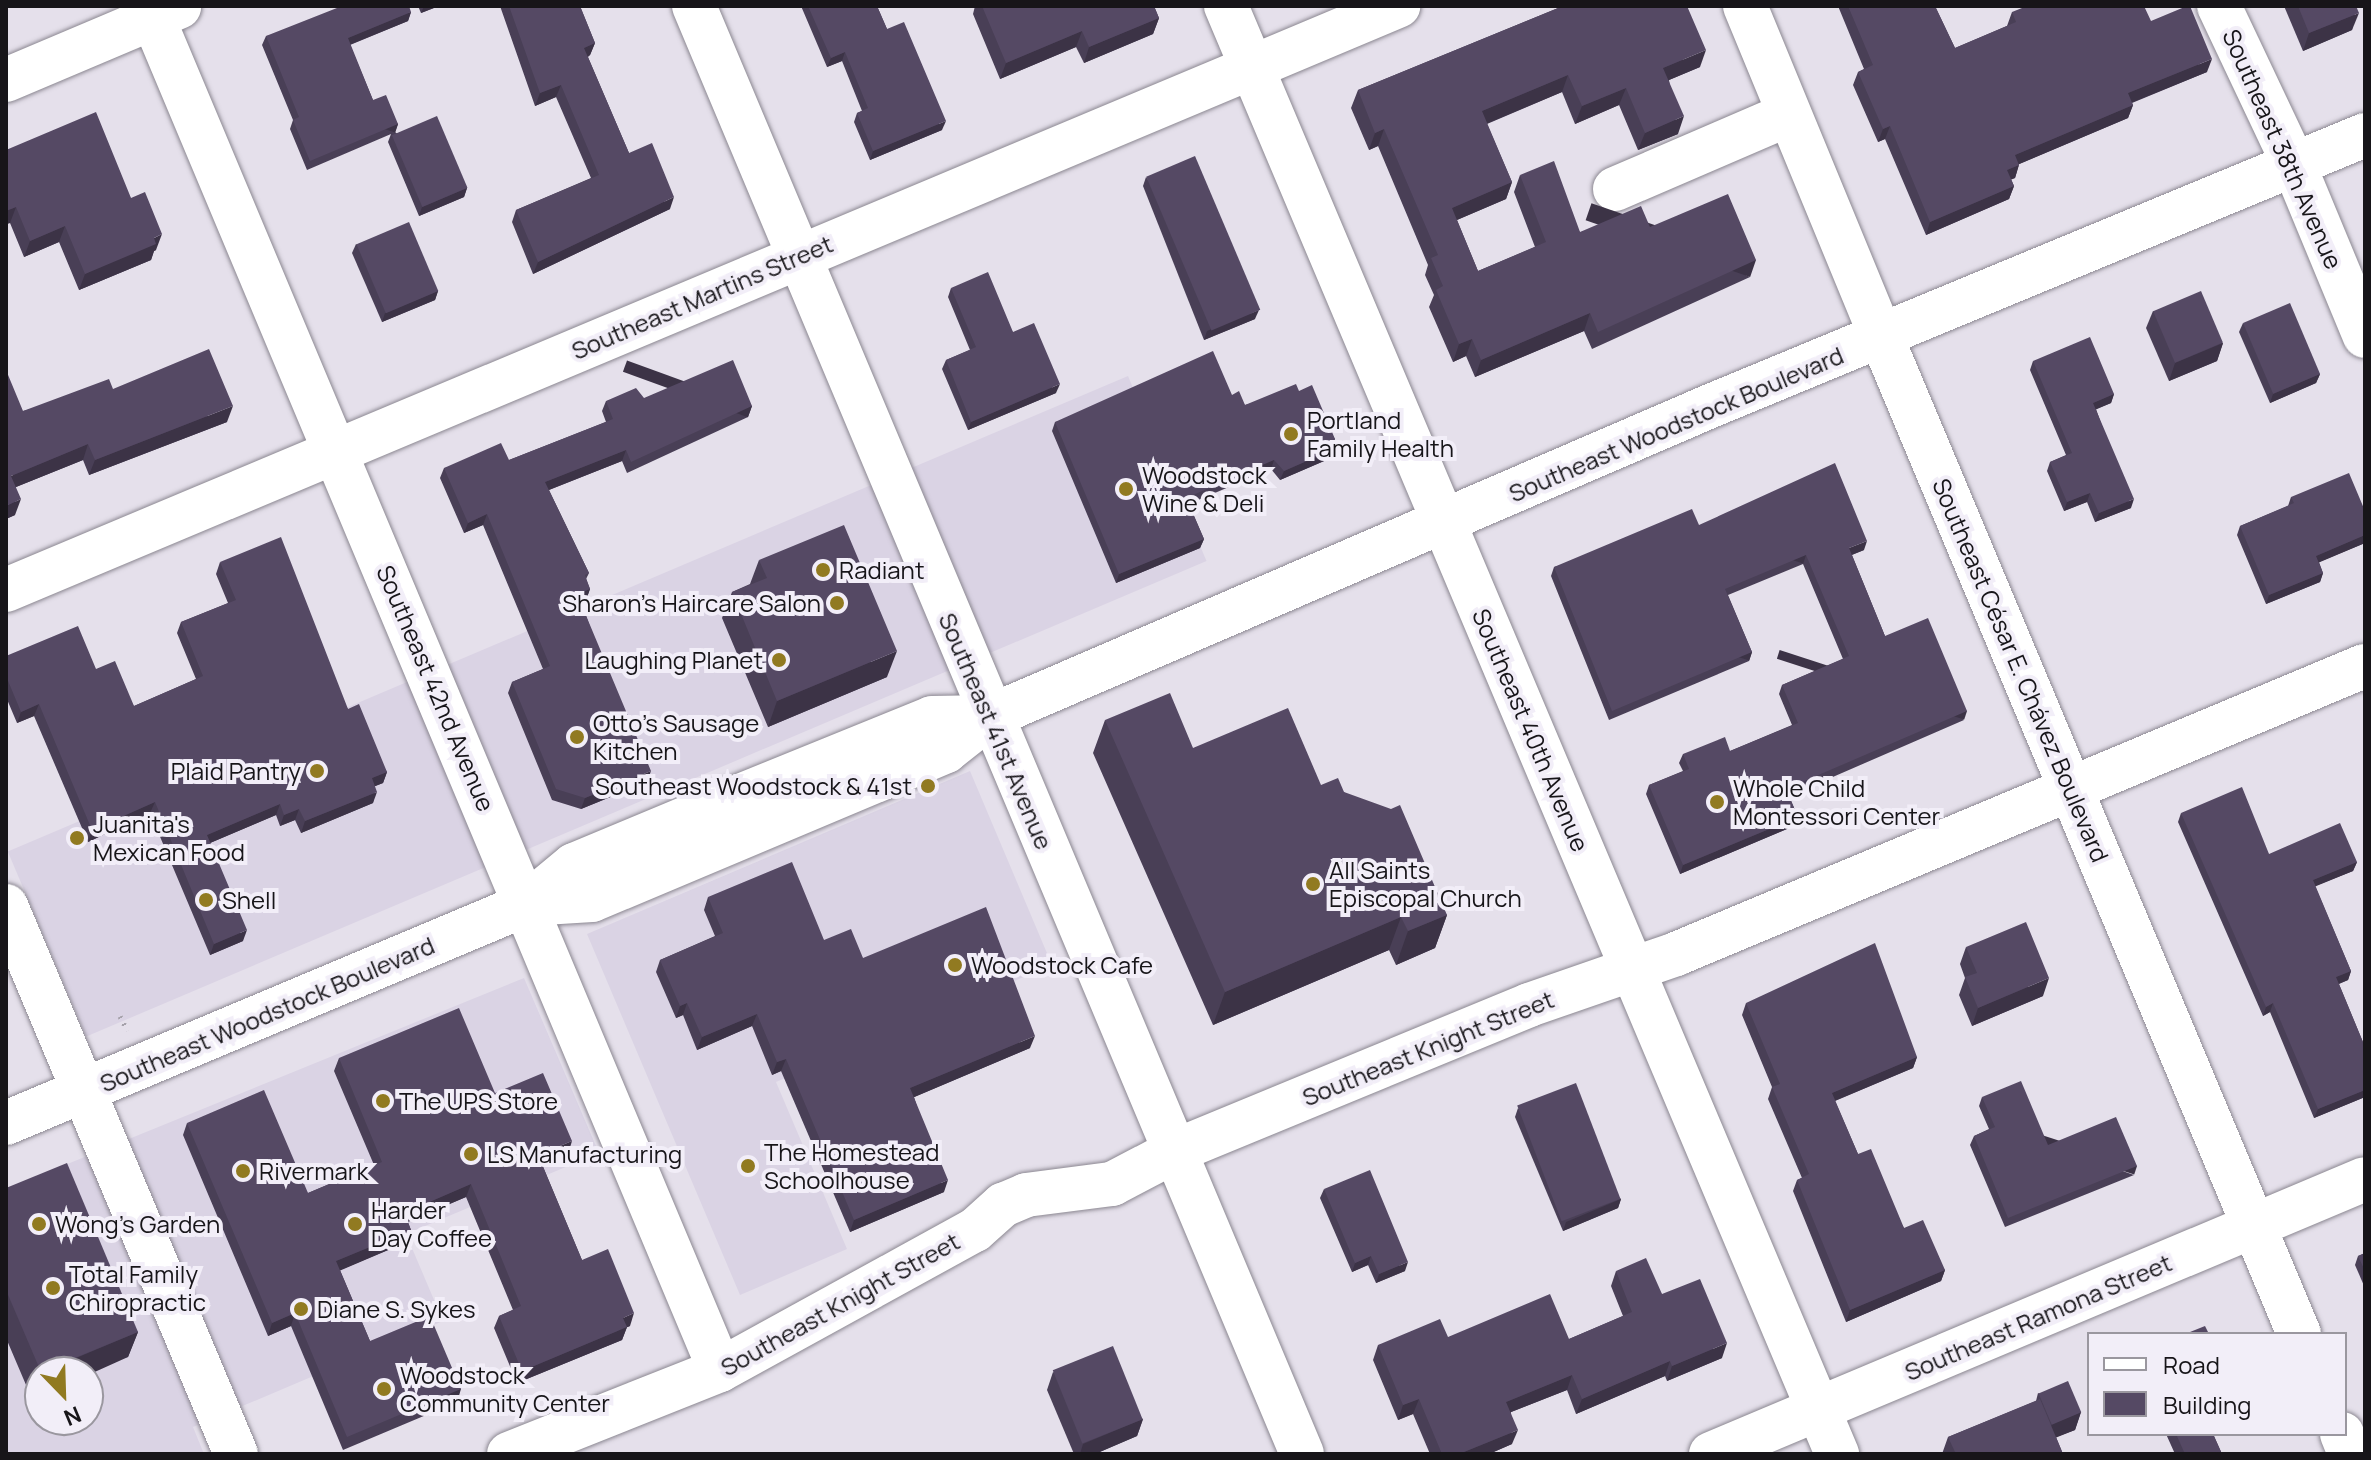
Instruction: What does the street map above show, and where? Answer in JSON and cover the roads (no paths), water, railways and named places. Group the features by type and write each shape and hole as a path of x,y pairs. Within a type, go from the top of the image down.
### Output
{"street":[{"name":"Southeast 41st Avenue","path":"694,6 989,717 1302,1454"},
{"name":"Southeast 40th Avenue","path":"1226,6 1837,1454"},
{"name":"Southeast Martins Street","path":"6,590 1398,6"},
{"name":"Southeast César E. Chávez Boulevard","path":"1745,6 2298,1332"},
{"name":"Southeast 38th Avenue","path":"2219,6 2294,165 2365,336"},
{"path":"6,80 161,10"},
{"name":"Southeast 42nd Avenue","path":"161,10 336,451 720,1370"},
{"path":"1615,189 1789,114"},
{"name":"Southeast Woodstock Boulevard","path":"6,1123 527,904 592,900 946,751 989,717 1881,336 2365,135"},
{"name":"Southeast Knight Street","path":"509,1454 720,1370 975,1230 1003,1205 1047,1190 1112,1184 1175,1151 1631,967 1676,954 2364,666"},
{"path":"6,906 236,1454"},
{"name":"Southeast Ramona Street","path":"1711,1454 2365,1179"}],"place":[{"name":"Portland Family Health","path":"1291,434"},
{"name":"Woodstock Wine & Deli","path":"1126,489"},
{"name":"Radiant","path":"823,570"},
{"name":"Sharon's Haircare Salon","path":"837,603"},
{"name":"Laughing Planet","path":"779,660"},
{"name":"Otto's Sausage Kitchen","path":"577,737"},
{"name":"Plaid Pantry","path":"317,771"},
{"name":"Southeast Woodstock & 41st","path":"928,786"},
{"name":"Whole Child Montessori Center","path":"1717,802"},
{"name":"Juanita's Mexican Food","path":"77,838"},
{"name":"All Saints Episcopal Church","path":"1313,884"},
{"name":"Shell","path":"206,900"},
{"name":"Woodstock Cafe","path":"955,965"},
{"name":"The UPS Store","path":"383,1101"},
{"name":"LS Manufacturing","path":"471,1154"},
{"name":"The Homestead Schoolhouse","path":"748,1166"},
{"name":"Rivermark","path":"243,1171"},
{"name":"Wong's Garden","path":"39,1224"},
{"name":"Harder Day Coffee","path":"355,1224"},
{"name":"Total Family Chiropractic","path":"53,1288"},
{"name":"Diane S. Sykes","path":"301,1309"},
{"name":"Woodstock Community Center","path":"384,1389"}]}
